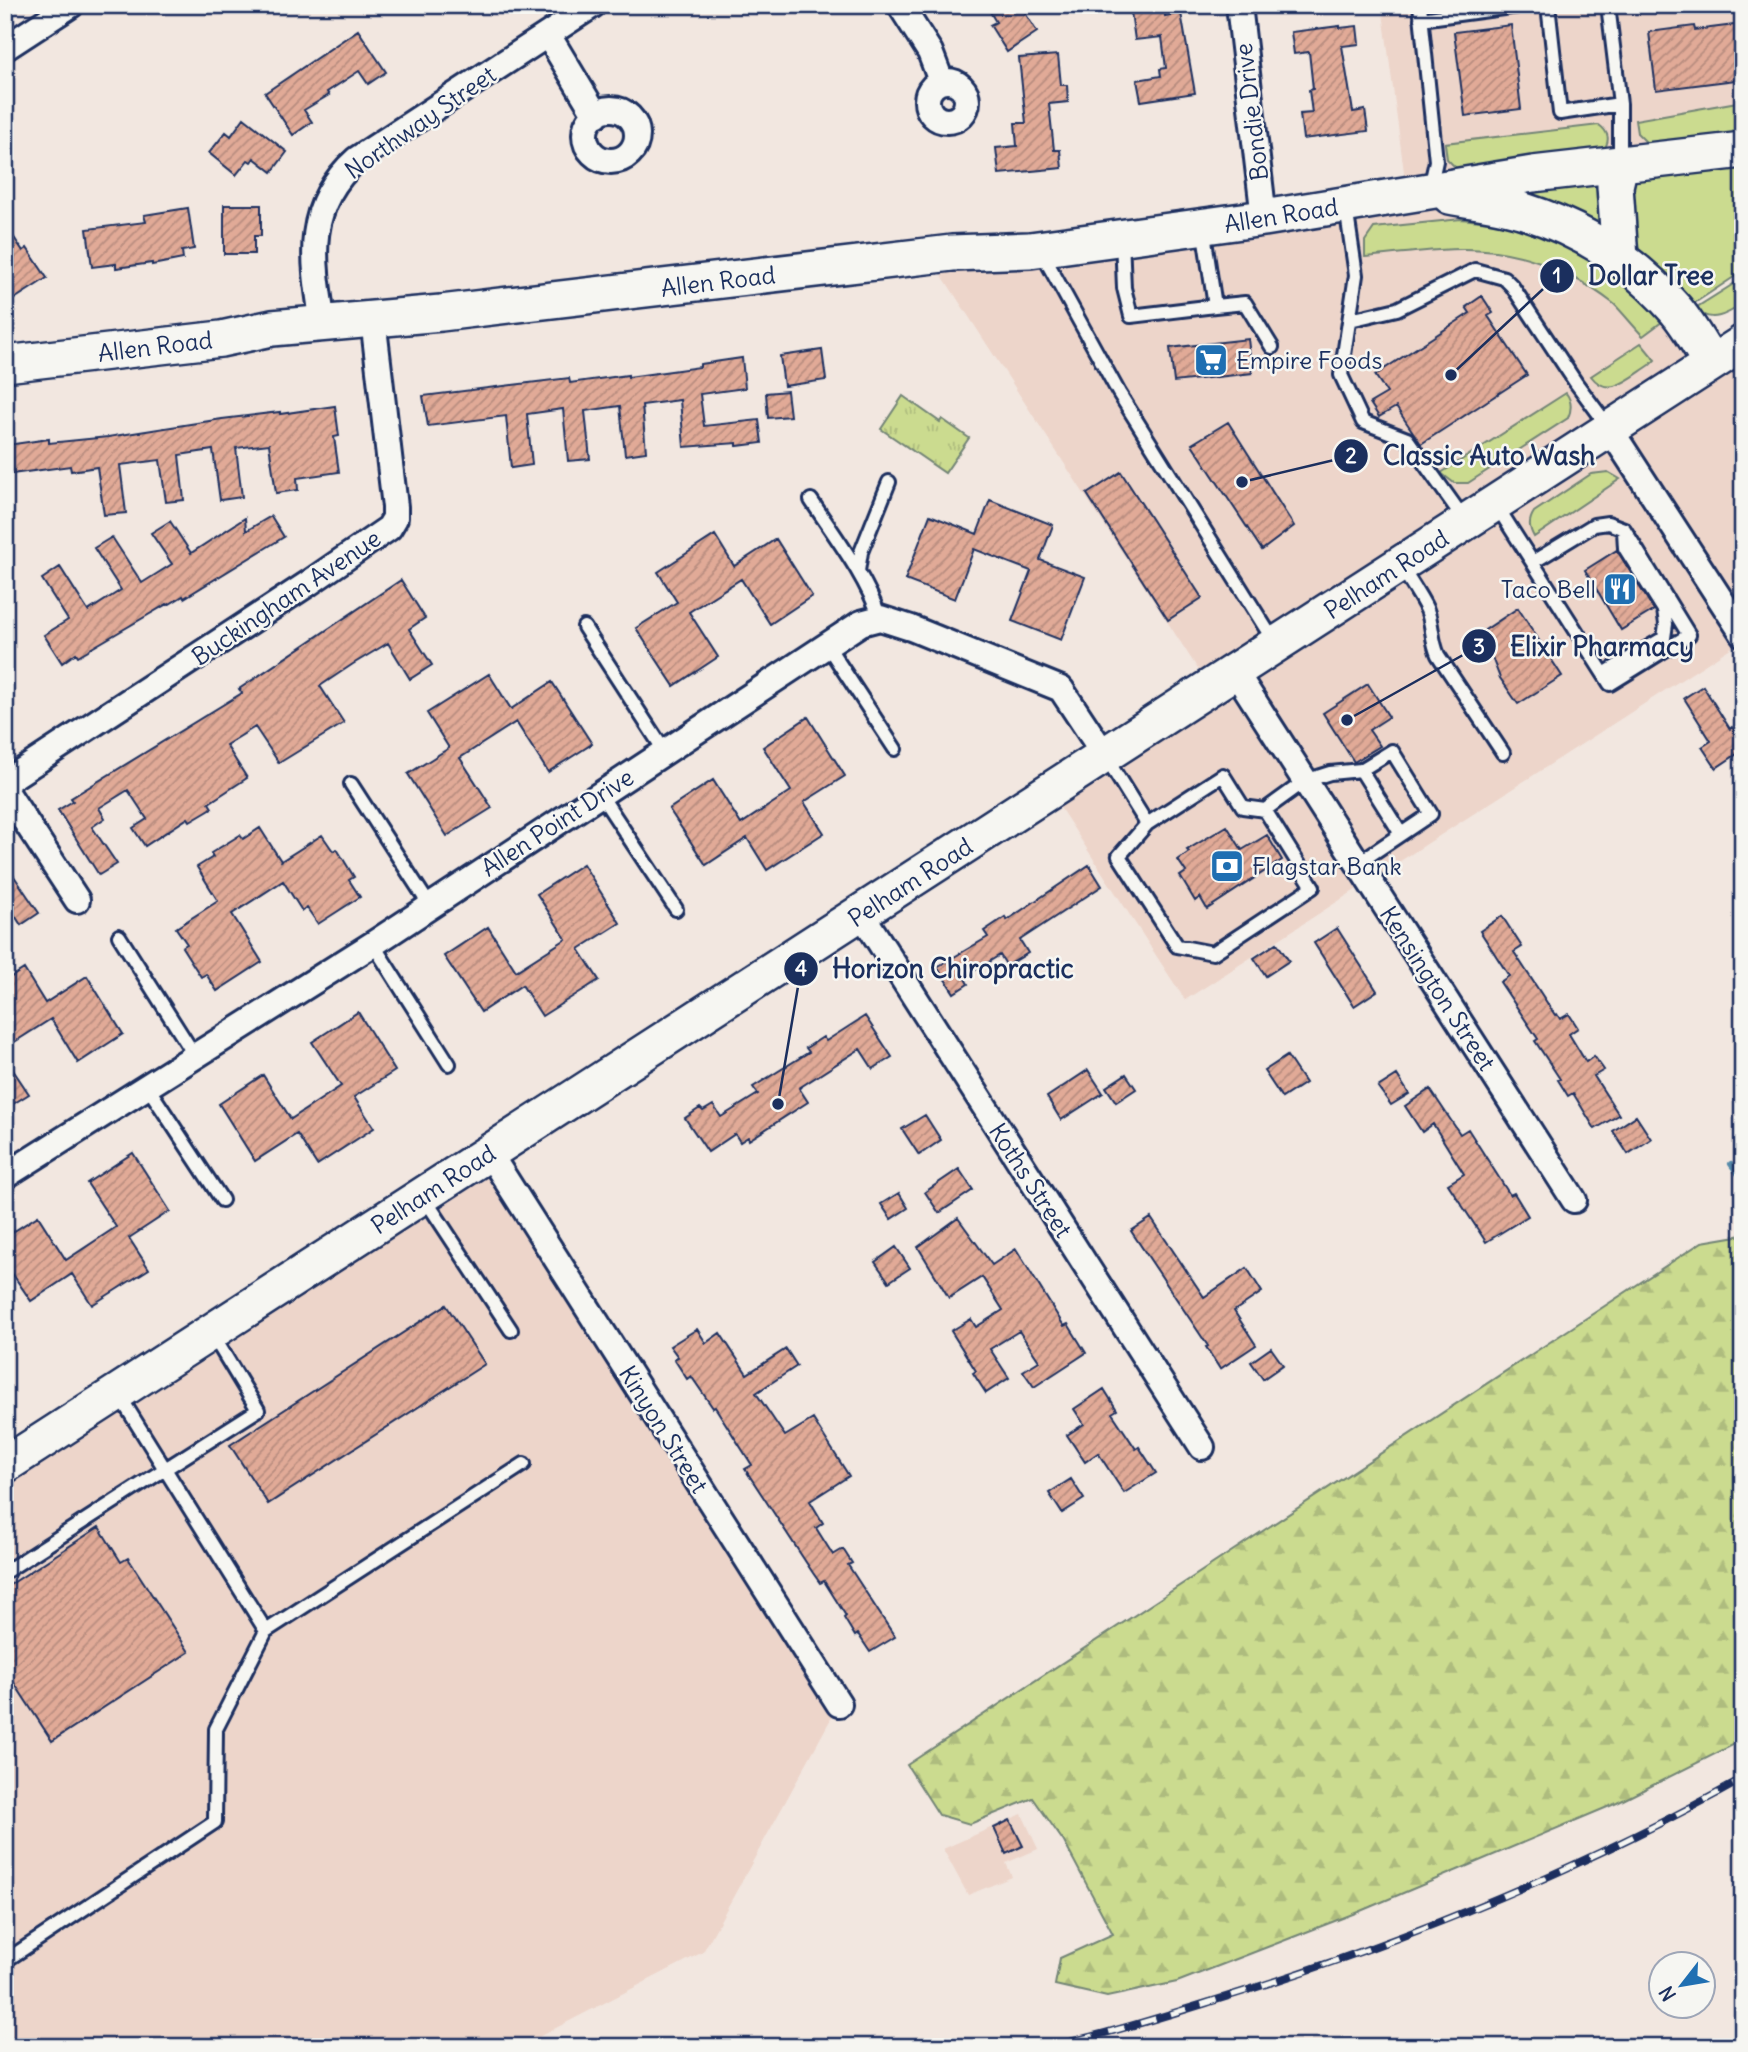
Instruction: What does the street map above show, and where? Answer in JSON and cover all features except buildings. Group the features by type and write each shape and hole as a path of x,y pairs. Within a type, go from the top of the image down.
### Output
{"main road":[{"name":"Allen Road","path":"5,364 221,339 272,328 441,313 951,253 1040,249 1264,218 1533,174 1743,150"},
{"path":"1620,164 1615,186 1620,258"},
{"name":"Allen Road","path":"1429,192 1522,210 1580,233 1637,271 1678,312 1711,363"},
{"name":"Pelham Road","path":"5,1465 1743,343"}],"street":[{"path":"5,48 71,5"},
{"name":"Northway Street","path":"323,324 314,268 314,240 328,193 342,172 357,159 593,5"},
{"path":"900,5 930,52 942,81"},
{"name":"Bondie Drive","path":"1239,5 1264,218"},
{"path":"548,35 596,115"},
{"name":"Buckingham Avenue","path":"5,782 389,528 395,518 395,507 373,319"},
{"path":"1610,429 1743,634"},
{"path":"880,618 1061,689 1104,754"},
{"name":"Allen Point Drive","path":"5,1176 373,944 827,645 861,624 880,618"},
{"name":"Kensington Street","path":"1234,670 1574,1200"},
{"path":"5,790 76,900"},
{"name":"Koths Street","path":"861,913 1202,1447"},
{"name":"Kinyon Street","path":"489,1153 839,1704"}],"lane":[{"path":"1429,192 1436,161 1420,12 1526,5"},
{"path":"1548,5 1560,113 1620,104"},
{"path":"1608,5 1620,104 1620,164"},
{"path":"1346,205 1356,275 1341,375 1363,422 1407,439 1466,523"},
{"path":"1203,226 1215,306"},
{"path":"1122,238 1124,288 1131,316 1245,303 1272,348"},
{"path":"1040,249 1119,393 1276,643"},
{"path":"1350,320 1397,309 1475,270 1504,278 1610,429"},
{"path":"858,571 860,552 889,482"},
{"path":"811,500 858,571 873,598 880,618"},
{"path":"1495,504 1607,679"},
{"path":"1533,562 1594,525 1608,523 1623,529 1689,635 1607,679"},
{"path":"1607,679 1664,638 1666,624 1664,610 1625,548 1623,529"},
{"path":"1400,565 1426,610 1438,655 1503,753"},
{"path":"584,628 665,752"},
{"path":"827,645 895,748"},
{"path":"1265,810 1313,887 1213,953 1177,946 1119,856 1147,824 1223,775 1243,807 1265,810 1306,782 1330,773 1361,770 1392,751 1431,814 1358,863"},
{"path":"1104,754 1147,824"},
{"path":"1361,770 1401,834"},
{"path":"351,784 430,906"},
{"path":"600,794 676,909"},
{"path":"119,936 195,1056"},
{"path":"373,944 449,1064"},
{"path":"147,1086 222,1200"},
{"path":"423,1196 511,1330"},
{"path":"5,1572 258,1410 211,1333"},
{"path":"118,1394 267,1631"},
{"path":"5,1961 215,1822 216,1729 267,1631 524,1464"}],"shaded area":[{"path":"1382,5 1743,5 1743,150 1432,191 1580,233 1711,363 1743,342 1743,640 1185,1000 1050,792 1209,686 930,257 1407,195"},
{"path":"489,1153 839,1704 703,1952 521,2046 5,2047 5,1465"},
{"path":"1022,1814 1038,1849 1006,1863 1012,1877 968,1895 943,1849"}],"green space":[{"path":"1743,101 1743,136 1648,144 1637,133 1635,120"},
{"path":"1599,125 1608,137 1602,151 1457,169 1447,159 1445,143"},
{"path":"1743,161 1743,271 1693,304 1639,249 1635,241 1630,187 1636,179"},
{"path":"1599,178 1602,225 1578,213 1523,194 1523,188"},
{"path":"1461,219 1509,224 1549,234 1621,275 1663,321 1643,336 1614,304 1592,288 1543,263 1518,255 1469,249 1365,257 1365,241 1374,228"},
{"path":"1743,278 1743,304 1737,308 1712,317 1700,314 1694,309"},
{"path":"1641,343 1655,360 1635,375 1613,386 1598,383 1591,376"},
{"path":"1566,393 1571,405 1568,418 1468,483 1454,483 1441,473"},
{"path":"903,396 969,438 945,473 881,429"},
{"path":"1608,472 1620,479 1534,537 1530,524 1534,512 1591,474"},
{"path":"1743,1235 1743,1740 1617,1803 1358,1912 1177,1982 1107,1997 1055,1985 1060,1958 1113,1934 1064,1842 1033,1798 970,1824 939,1815 907,1765 1702,1242"}],"waterway":[{"path":"1731,1164 1743,1180"}],"railway":[{"path":"1047,2047 1216,2000 1419,1930 1616,1845 1743,1779"}],"place":[{"name":"Empire Foods","path":"1211,360"},
{"name":"Dollar Tree","path":"1451,375"},
{"name":"Classic Auto Wash","path":"1242,482"},
{"name":"Taco Bell","path":"1620,589"},
{"name":"Elixir Pharmacy","path":"1347,720"},
{"name":"Flagstar Bank","path":"1227,866"},
{"name":"Horizon Chiropractic","path":"778,1104"}]}
